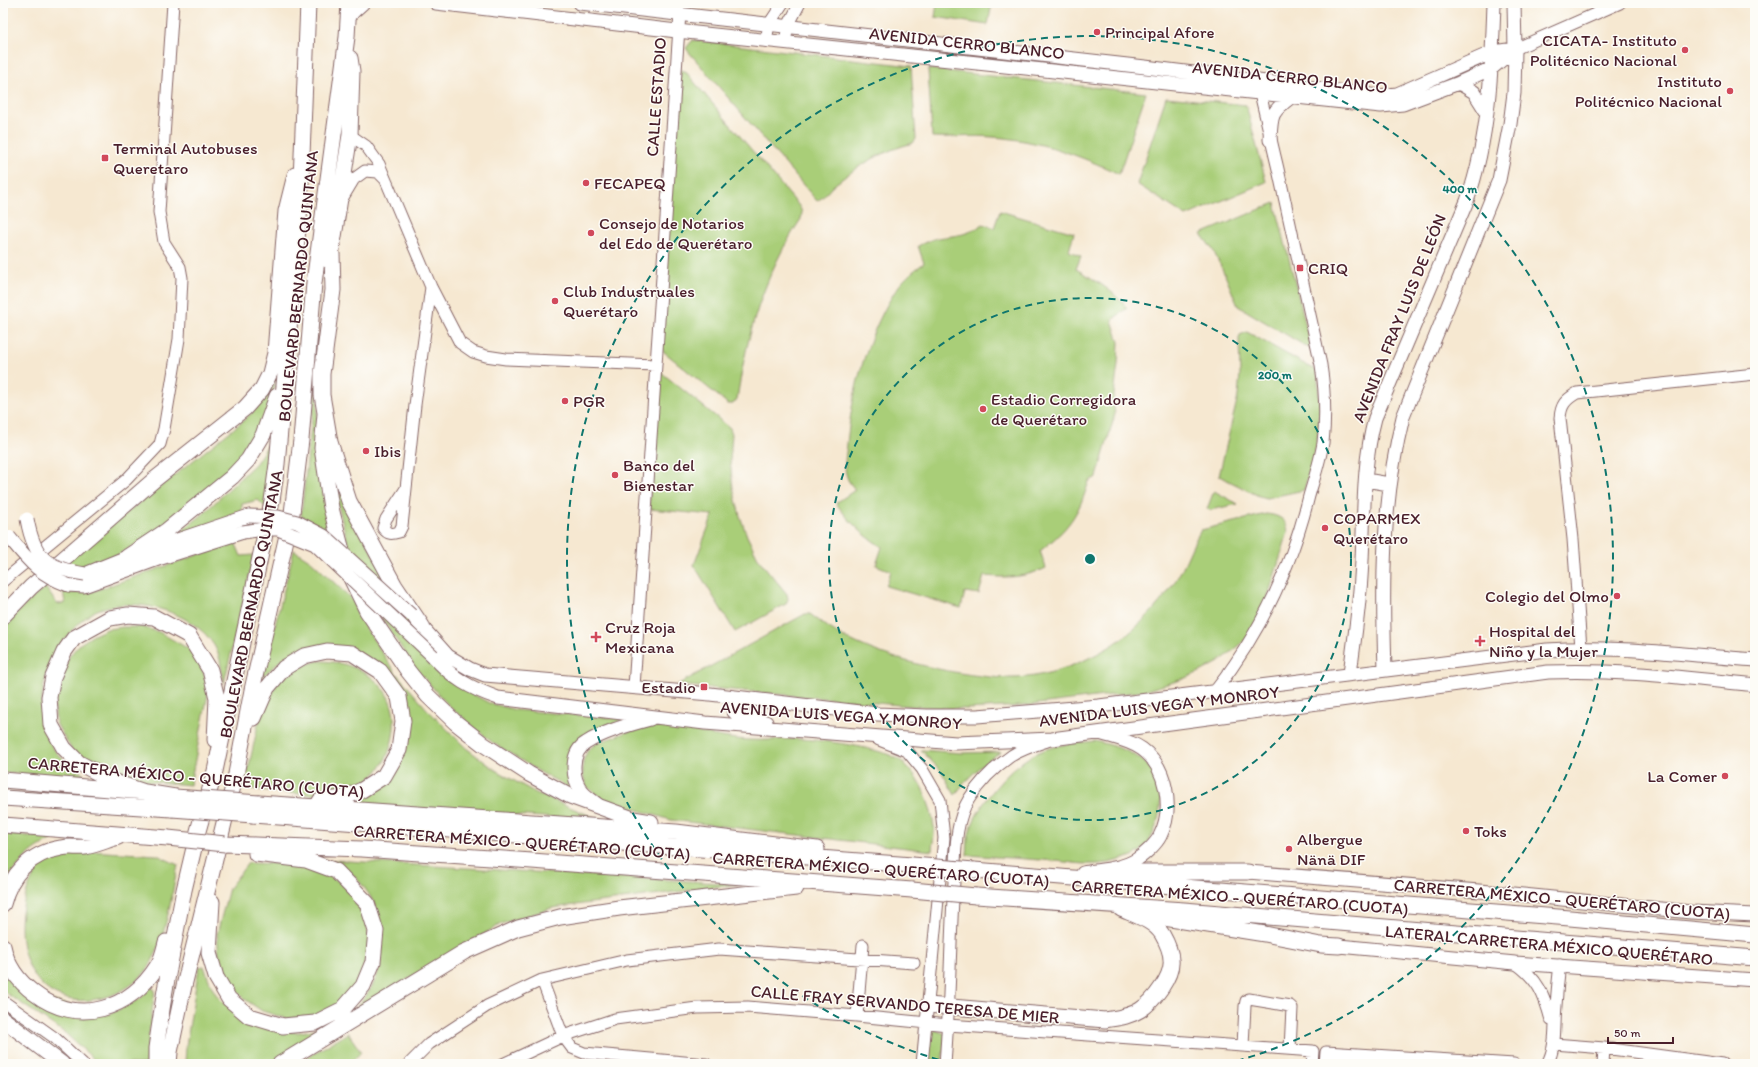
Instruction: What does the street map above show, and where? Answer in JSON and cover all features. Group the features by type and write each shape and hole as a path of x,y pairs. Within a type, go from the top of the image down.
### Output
{"highway":[{"name":"BOULEVARD BERNARDO QUINTANA","path":"156,1064 156,1048 164,998 184,890 198,831 215,772 272,501 277,464 300,206 308,3"},
{"name":"BOULEVARD BERNARDO QUINTANA","path":"169,1064 170,1052 184,986 236,774 252,690 292,513 301,440 314,283 347,37 349,3"},
{"path":"305,383 314,354 321,301 332,253 350,135 352,71 347,37"},
{"path":"3,616 31,586 154,480 245,408 262,389 270,373 275,353 286,211 302,154"},
{"path":"332,253 332,290 322,374 322,395 330,442 349,501 395,586 422,626"},
{"path":"127,557 189,514 232,477 248,460 263,435 285,368"},
{"path":"325,414 322,448 331,508 347,570 367,611 408,671 433,701 455,722 483,744 529,774 570,796 633,819 657,824 676,832"},
{"path":"145,792 115,782 79,763 64,748 51,725 48,698 54,677 64,652 74,638 110,618 128,615 154,617 189,636 210,670 217,698 215,772"},
{"path":"236,774 258,705 267,688 284,668 304,656 327,651 352,653 380,671 399,697 403,720 399,750 384,776 362,790 343,798 284,806"},
{"name":"CARRETERA MÉXICO - QUERÉTARO (CUOTA)","path":"3,780 145,792 173,803"},
{"path":"3,793 19,799"},
{"name":"CARRETERA MÉXICO - QUERÉTARO (CUOTA)","path":"3,798 173,803 256,809 863,861 1570,918 1755,935"},
{"name":"CARRETERA MÉXICO - QUERÉTARO (CUOTA)","path":"256,809 284,806 676,832 796,845 820,849 863,861"},
{"name":"CARRETERA MÉXICO - QUERÉTARO (CUOTA)","path":"3,825 225,844 377,850 976,896 1117,905 1755,958"},
{"path":"3,829 27,827"},
{"path":"3,904 6,890 25,864 32,859 59,848 95,845 123,835"},
{"path":"214,866 209,953 216,977 228,999 249,1016 283,1026 315,1023 343,1009 363,986 373,962 376,931 366,903 336,871 306,860 248,853 225,844"},
{"path":"1022,874 1248,872"},
{"path":"280,1064 464,952 518,928 560,917 619,908 829,884"},
{"path":"3,946 5,956 14,973 27,988 44,1001 64,1009 83,1012 104,1009 124,1001 143,986 159,964 184,890"},
{"path":"928,1005 1105,1020 1124,1017 1140,1010 1151,1001 1161,989 1169,974 1172,960 1162,933 1150,922 1117,905"},
{"path":"1117,905 1149,915 1265,934 1321,945 1339,946"},
{"path":"3,1019 62,1064"}],"main road":[{"path":"348,20 353,12 363,3"},
{"name":"AVENIDA CERRO BLANCO","path":"436,3 677,31 1381,106 1397,106 1459,83 1492,68 1515,49"},
{"name":"AVENIDA CERRO BLANCO","path":"580,3 680,13 1379,96 1397,94 1493,52 1515,49"},
{"name":"AVENIDA FRAY LUIS DE LEÓN","path":"1350,674 1361,576 1364,498 1369,439 1375,418 1473,186 1480,159 1492,68 1494,3"},
{"path":"1385,669 1384,536 1394,452 1403,417 1499,180 1511,119 1515,49 1514,3"},
{"path":"1459,83 1474,92 1486,111"},
{"path":"1270,140 1273,113 1277,107 1291,97"},
{"path":"1366,480 1390,484"},
{"name":"AVENIDA LUIS VEGA Y MONROY","path":"27,519 31,540 38,553 52,566 66,571 85,574 127,557 249,516 284,519 297,522 324,536 422,626 448,656 470,669 485,674 764,700 877,714 977,716 1099,706 1385,669 1547,650 1580,648 1656,651 1755,660"},
{"name":"AVENIDA LUIS VEGA Y MONROY","path":"9,537 34,567 52,579 68,585 84,586 161,558 244,532 264,529 278,529 294,534 315,544 433,656 443,668 459,681 478,691 498,698 656,718 801,731 956,742 1052,739 1548,672 1636,672 1755,685"},
{"path":"1547,650 1554,655 1555,660 1552,668 1548,672"},
{"path":"764,700 738,701 734,707 734,712 739,716 801,731"},
{"path":"600,806 581,791 575,777 575,756 580,748 586,743 624,727 656,718"},
{"path":"1083,873 1121,865 1136,860 1160,837 1166,820 1165,785 1160,770 1152,758 1134,744 1095,732"},
{"path":"1248,872 1503,893 1691,912 1755,915"},
{"name":"LATERAL CARRETERA MÉXICO QUERÉTARO","path":"1339,946 1515,963 1755,980"}],"street":[{"path":"3,581 126,480 160,444 164,429 179,338 182,285 180,267 164,242 159,212 173,3"},
{"path":"766,40 769,24 783,3"},
{"path":"785,42 788,26 800,3"},
{"path":"1515,49 1620,3"},
{"name":"CALLE ESTADIO","path":"634,687 677,31 680,13"},
{"path":"1215,691 1244,650 1270,606 1282,581 1303,521 1323,444 1325,419 1325,388 1278,169 1260,93"},
{"path":"350,135 366,146 379,164 431,287 460,343 473,352 486,356 506,359 655,366"},
{"path":"339,203 354,179 366,171 378,172 383,176 386,182"},
{"path":"405,490 431,287"},
{"path":"1580,648 1573,538 1560,418 1560,409 1564,401 1577,394 1755,374"},
{"path":"863,736 889,743 907,751 922,769 940,800 944,838 922,1064"},
{"path":"945,1064 955,858 957,835 962,814 968,800 993,771 1012,756 1052,739"},
{"path":"857,1016 863,945"},
{"path":"409,1064 429,1044 487,1006 542,980 627,960 719,949 863,958 914,963"},
{"path":"1515,963 1527,971 1538,984 1546,999 1554,1030"},
{"path":"1550,1062 1554,1044 1560,965"},
{"path":"542,980 563,1036 572,1048 584,1053 706,1064"},
{"path":"1243,1046 1245,1006 1246,1001 1249,999 1290,1006 1292,1008 1290,1049"},
{"path":"3,1001 55,1038 83,1064"},
{"name":"CALLE FRAY SERVANDO TERESA DE MIER","path":"503,1064 563,1036 615,1019 697,1008 748,1007 948,1025 1313,1051 1312,1064"},
{"path":"1554,1044 1604,1048 1722,1064"},
{"path":"1603,1064 1604,1048"},
{"path":"1325,1064 1326,1052 1514,1064"}],"green space":[{"path":"937,3 992,3 988,25 935,17"},
{"path":"693,40 911,66 916,139 913,143 882,154 864,163 835,184 823,197 817,201 688,51 686,48"},
{"path":"928,69 1146,93 1119,174 1073,155 1026,141 985,136 932,137"},
{"path":"680,70 685,71 799,206 802,212 801,219 777,261 759,305 746,351 737,399 733,404 728,404 658,347"},
{"path":"1166,97 1246,105 1266,182 1186,216 1137,184"},
{"path":"1275,203 1312,350 1238,306 1213,250 1201,234"},
{"name":"Estadio Corregidora de Querétaro","path":"1000,211 1074,233 1069,251 1081,256 1076,269 1097,281 1116,296 1127,308 1112,320 1119,342 1113,402 1115,414 1097,477 1089,481 1081,503 1065,528 1040,551 1046,568 1030,574 1015,576 984,576 979,594 965,592 961,608 886,586 891,571 876,565 882,547 857,528 836,503 855,490 849,482 846,473 845,460 849,424 857,385 868,347 884,310 900,284 924,263 918,246 935,239 967,233 983,224 994,228"},
{"path":"1247,332 1317,371 1319,425 1316,448 1304,490 1267,498 1259,496 1219,476 1238,396 1240,374 1239,338 1240,335"},
{"path":"318,364 317,449 329,532 301,516"},
{"path":"657,369 730,428 732,434 730,460 733,488 740,516 747,536 759,560 787,594 788,599 786,604 735,632 694,565 713,515 649,509"},
{"path":"276,380 267,412 252,442 232,469 207,493 167,524 139,543 116,556 84,567 62,564 242,422 263,402"},
{"path":"270,442 275,444 267,509 258,500 242,504 242,512 175,536 202,515 256,463"},
{"path":"327,461 369,547 438,670 467,691 489,703 516,710 625,719 592,732 581,741 575,791 540,772 492,742 451,708 415,668 383,620 349,548"},
{"path":"1214,491 1238,504 1210,510 1207,509"},
{"path":"1266,514 1281,518 1286,524 1288,532 1264,609 1246,640 1219,662 1200,672 1144,691 1022,706 966,709 910,706 677,685 805,614 810,614 848,639 865,647 905,661 970,675 1009,678 1042,675 1092,657 1134,629 1153,610 1171,587 1181,571 1201,530"},
{"path":"235,542 241,556 254,555 224,683 218,653 210,639 184,618 150,606 132,604 115,605 97,610 87,616 76,626 65,638 56,652 44,682 42,698 42,714 45,730 52,746 62,758 83,774 82,778 3,773 3,626 5,623 45,587 57,604 65,603 63,591 72,593 91,592"},
{"path":"294,550 311,561 354,601 367,630 395,672 426,708 466,748 497,771 536,793 603,821 345,804 366,798 375,793 391,778 403,759 409,738 408,723 390,675 318,646 299,649 280,661 262,677"},
{"path":"142,627 159,632 189,649 200,664 206,679 208,694 190,785 120,779 76,757 56,723 53,690 70,655 80,644 92,636 107,629"},
{"path":"318,661 335,662 351,666 365,673 377,682 386,694 392,707 394,723 392,741 384,762 375,774 363,784 345,792 317,795 244,788 260,716 279,680 305,665"},
{"path":"657,725 738,739 802,739 832,742 865,748 893,756 908,767 924,791 934,827 932,851 671,820 602,799 586,786 583,774 583,761 588,750 597,743 630,731"},
{"path":"1095,741 1111,745 1134,755 1148,765 1158,781 1160,792 1159,816 1150,839 1144,848 1127,858 1101,864 967,855 969,834 979,811 996,787 1007,775 1029,758 1046,749 1067,744"},
{"path":"921,750 962,753 1001,752 976,771 955,795 941,771"},
{"path":"3,834 55,838 31,852 3,886"},
{"path":"71,850 157,855 178,865 164,931 155,956 149,967 140,978 128,987 116,994 102,998 73,1000 50,991 34,975 24,953 21,928 24,902 33,877 48,857"},
{"path":"331,860 737,884 552,908 501,924 354,1011 370,989 377,975 381,958 381,924 376,908 369,894 359,881"},
{"path":"248,863 289,864 318,869 341,883 356,898 366,920 370,943 363,969 355,987 338,1004 313,1016 288,1019 262,1011 246,1000 230,984 220,966 217,934 229,888"},
{"path":"204,966 218,997 234,1010 256,1022 292,1032 301,1032 331,1025 269,1064 185,1064 186,1046 199,967"},
{"path":"3,969 7,976 24,993 107,1015 141,998 151,987 155,990 145,1064 99,1064 65,1033 3,991"},
{"path":"936,1030 945,1034 942,1064 925,1064 927,1034"},
{"path":"348,1033 361,1052 350,1064 296,1064"}],"place":[{"name":"Principal Afore","path":"1097,32"},
{"name":"CICATA- Instituto Politécnico Nacional","path":"1685,50"},
{"name":"Instituto Politécnico Nacional","path":"1730,91"},
{"name":"Terminal Autobuses Queretaro","path":"105,158"},
{"name":"FECAPEQ","path":"586,183"},
{"name":"Consejo de Notarios del Edo de Querétaro","path":"591,233"},
{"name":"CRIQ","path":"1300,268"},
{"name":"Club Industruales Querétaro","path":"555,301"},
{"name":"PGR","path":"565,401"},
{"name":"Estadio Corregidora de Querétaro","path":"983,409"},
{"name":"Ibis","path":"366,451"},
{"name":"Banco del Bienestar","path":"615,475"},
{"name":"COPARMEX Querétaro","path":"1325,528"},
{"name":"Colegio del Olmo","path":"1617,596"},
{"name":"Cruz Roja Mexicana","path":"596,637"},
{"name":"Hospital del Niño y la Mujer","path":"1480,641"},
{"name":"Estadio","path":"704,687"},
{"name":"La Comer","path":"1725,776"},
{"name":"Toks","path":"1466,831"},
{"name":"Albergue Nänä DIF","path":"1289,849"}]}
